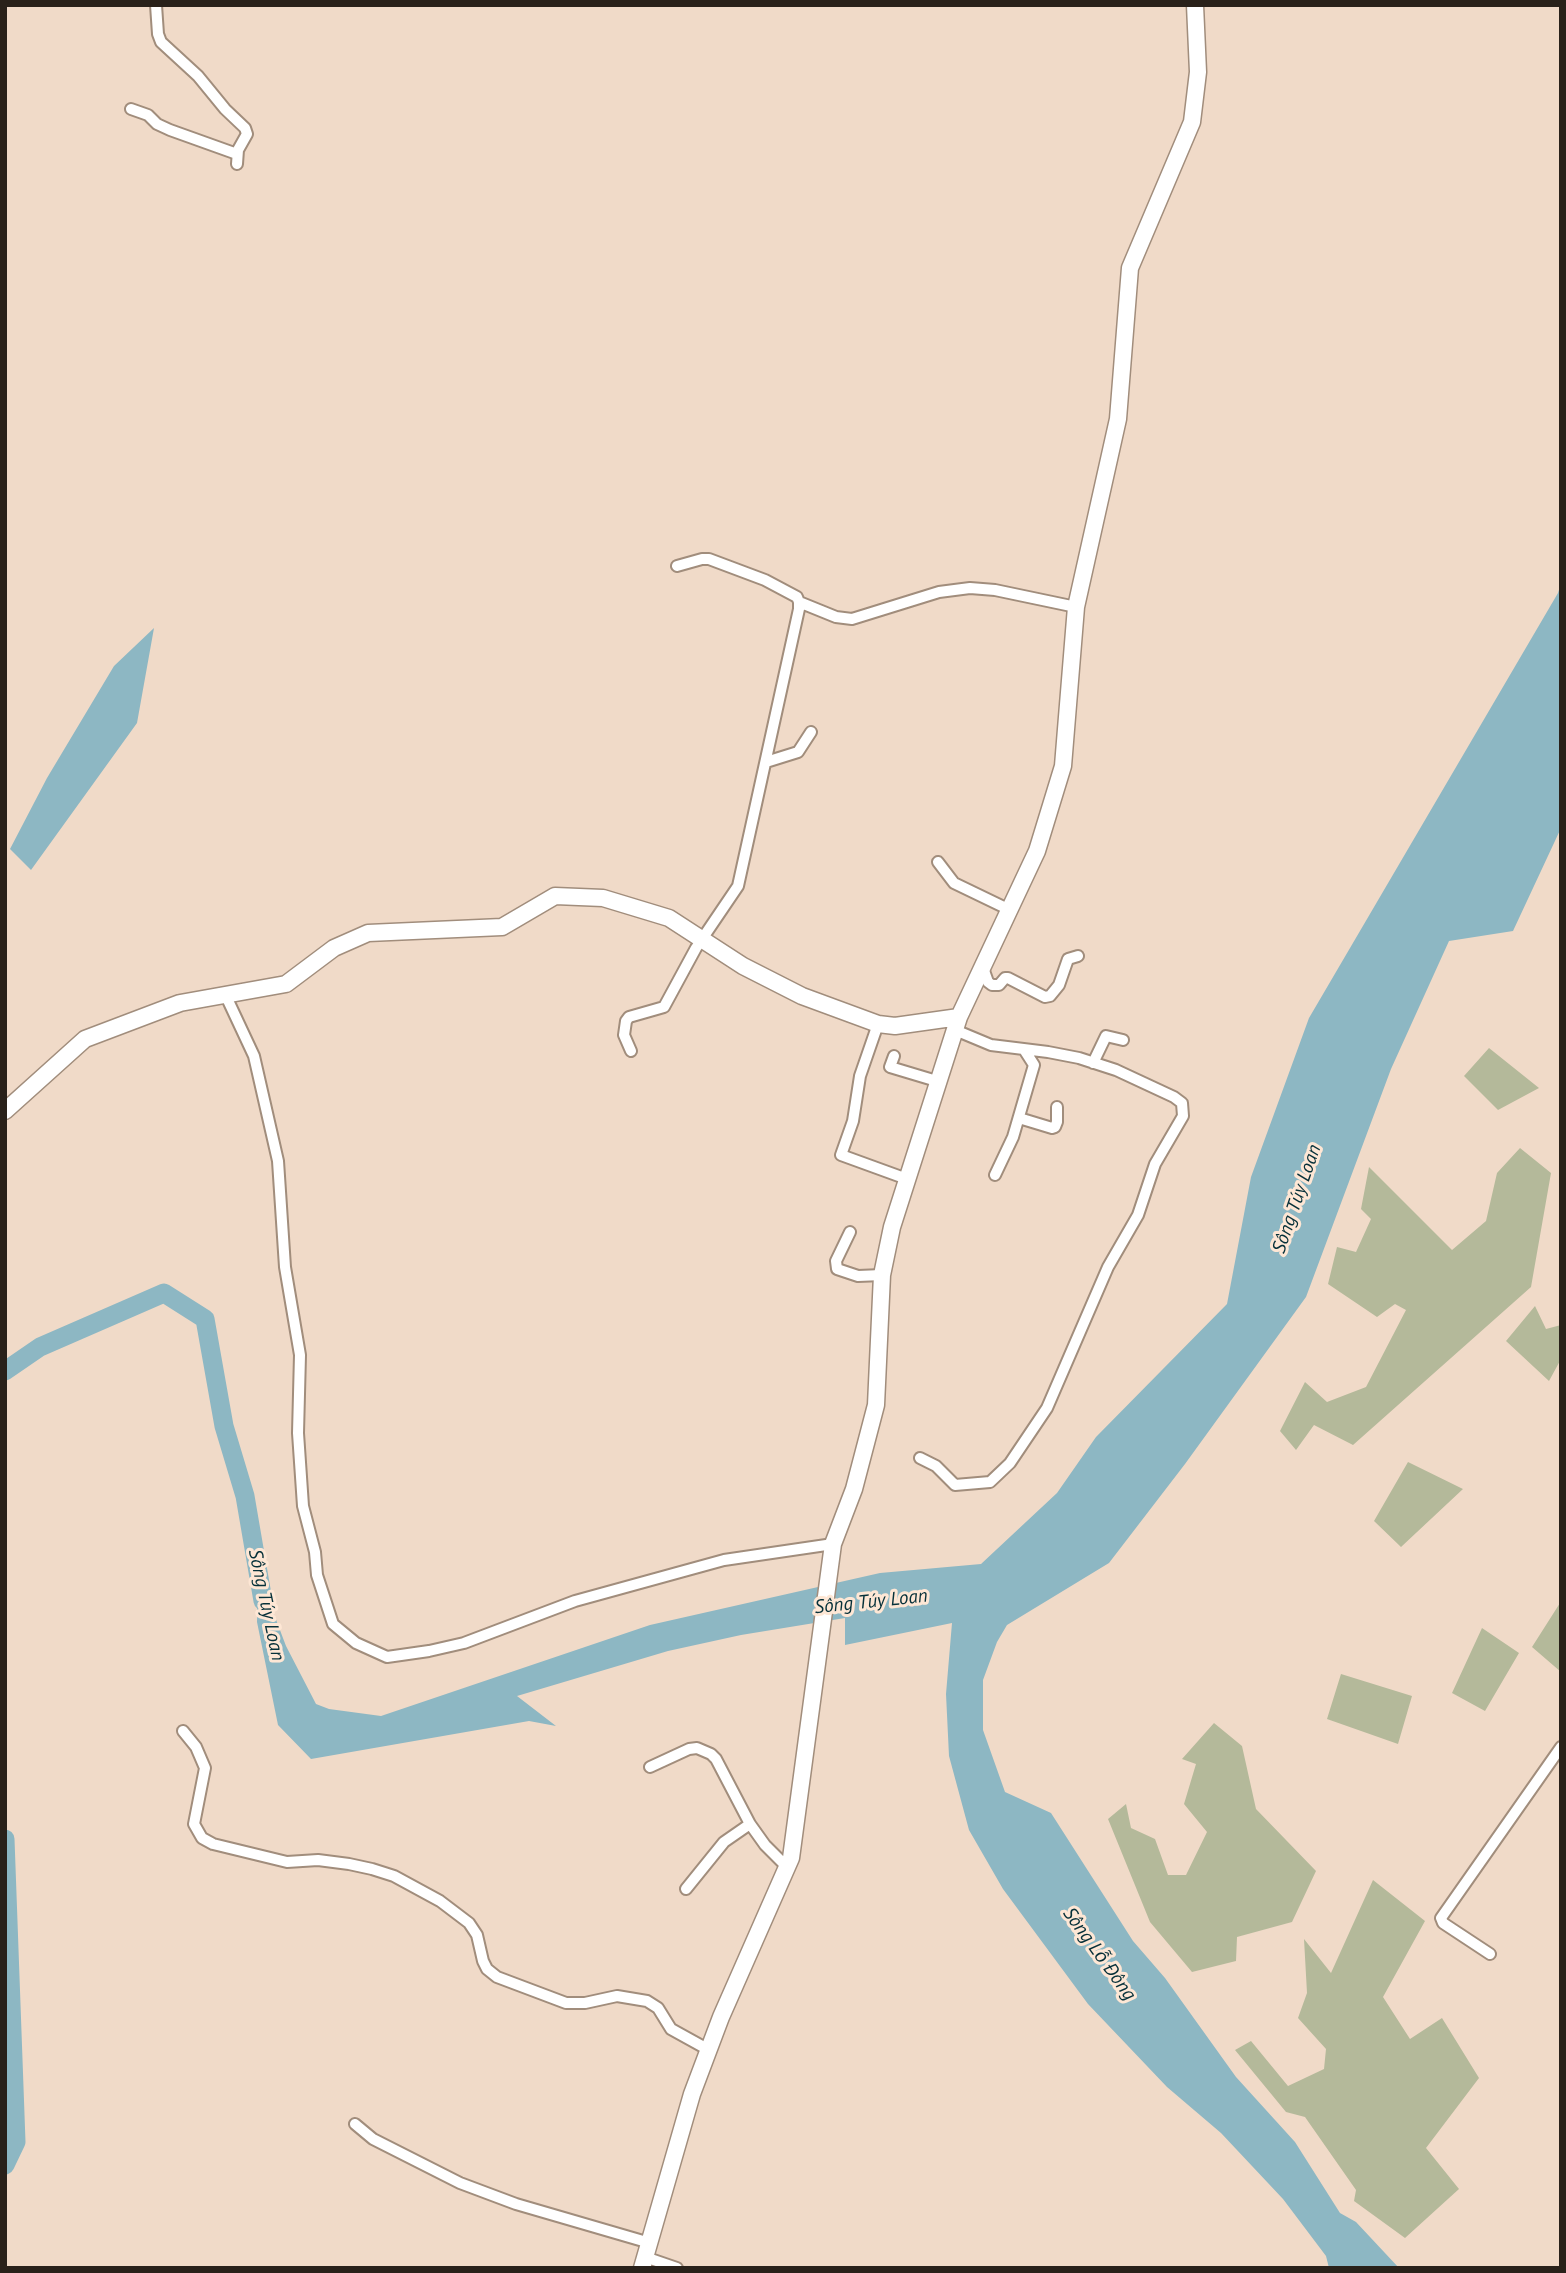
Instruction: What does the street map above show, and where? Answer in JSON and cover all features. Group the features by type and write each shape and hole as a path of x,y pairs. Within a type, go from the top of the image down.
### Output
{"street":[{"path":"131,109 148,116 157,124 237,159 247,134 245,128 198,76 161,42 156,5"},
{"path":"646,2256 692,2094 791,1858 833,1544 854,1489 876,1405 882,1275 892,1227 957,1023 1037,851 1063,765 1076,607 1118,419 1130,268 1192,122 1198,72 1195,5"},
{"path":"677,566 709,559 765,580 797,597 799,601 836,617 852,619 939,592 970,588 995,590 1076,607"},
{"path":"631,1051 624,1035 626,1021 629,1017 663,1009 696,947 738,886 799,601"},
{"path":"766,762 798,752 811,732"},
{"path":"938,862 954,883 1010,910"},
{"path":"5,1111 85,1039 180,1003 286,984 334,947 368,933 502,927 555,896 603,898 669,918 743,966 802,996 878,1024 895,1026 957,1023 991,1045 1048,1052 1093,1063 1116,1070 1174,1097 1182,1103 1183,1116 1155,1164 1138,1215 1108,1267 1047,1408 1010,1463 990,1482 955,1485 936,1466 920,1458"},
{"path":"983,968 992,985 999,985 1008,978 1045,997 1050,996 1059,985 1068,959 1078,956"},
{"path":"225,994 254,1056 278,1161 285,1268 300,1355 298,1433 303,1506 315,1552 317,1575 333,1624 356,1643 387,1657 429,1651 464,1643 575,1601 724,1560 833,1544"},
{"path":"878,1024 860,1076 853,1121 841,1154 907,1180"},
{"path":"1093,1063 1106,1036 1123,1040"},
{"path":"995,1175 1013,1137 1034,1065 1025,1051"},
{"path":"894,1056 890,1067 940,1082"},
{"path":"1019,1118 1052,1128 1057,1122 1057,1107"},
{"path":"850,1232 833,1272 858,1276 882,1275"},
{"path":"183,1731 196,1747 205,1768 194,1824 202,1838 213,1844 287,1862 328,1861 372,1869 394,1877 440,1901 469,1923 477,1935 487,1969 497,1977 566,2003 576,2004 617,1996 647,2001 658,2008 671,2029 709,2050"},
{"path":"1490,1954 1443,1923 1441,1918 1561,1747"},
{"path":"650,1767 689,1749 697,1748 711,1754 750,1824 765,1845 787,1867"},
{"path":"686,1889 724,1842 750,1824"},
{"path":"355,2124 373,2139 460,2183 677,2268"}],"green space":[{"path":"1489,1048 1539,1088 1498,1110 1464,1076"},
{"path":"1520,1148 1551,1173 1531,1287 1353,1445 1314,1425 1296,1450 1280,1431 1305,1382 1327,1402 1366,1387 1406,1310 1395,1304 1377,1317 1328,1284 1337,1247 1356,1252 1371,1219 1361,1209 1369,1167 1452,1250 1486,1221 1497,1173"},
{"path":"1535,1306 1546,1329 1561,1325 1561,1359 1549,1381 1506,1341"},
{"path":"1408,1462 1463,1489 1401,1547 1374,1521"},
{"path":"1561,1604 1561,1672 1532,1647"},
{"path":"1482,1628 1519,1653 1485,1711 1452,1693"},
{"path":"1341,1674 1412,1696 1398,1744 1327,1719"},
{"path":"1214,1723 1242,1746 1256,1809 1316,1871 1292,1922 1237,1937 1236,1961 1192,1972 1150,1922 1108,1819 1126,1804 1131,1828 1155,1839 1168,1875 1186,1875 1207,1832 1184,1804 1196,1764 1182,1759"},
{"path":"1373,1880 1425,1921 1383,1997 1410,2039 1442,2018 1479,2078 1426,2148 1459,2189 1405,2238 1354,2201 1356,2190 1305,2117 1286,2112 1235,2050 1251,2041 1288,2086 1324,2069 1326,2049 1298,2018 1307,1993 1304,1939 1331,1973"}],"water":[{"name":"Sông Lỗ Đông","path":"1561,583 1561,828 1513,931 1449,941 1391,1069 1306,1297 1185,1464 1109,1563 1007,1625 997,1642 983,1680 983,1730 1005,1792 1051,1813 1133,1941 1165,1978 1236,2077 1295,2142 1340,2213 1356,2222 1399,2268 1329,2268 1326,2256 1283,2199 1221,2133 1167,2087 1088,2004 1003,1889 969,1830 949,1756 946,1694 952,1623 845,1645 845,1618 741,1635 668,1651 517,1696 556,1726 529,1721 311,1759 278,1725 257,1622 258,1572 286,1646 316,1704 329,1709 381,1716 650,1625 880,1573 981,1564 1057,1493 1096,1437 1227,1304 1251,1177 1309,1018 1558,593"},
{"path":"154,628 137,723 31,870 10,849 47,778 114,666"}],"waterway":[{"name":"Sông Túy Loan","path":"5,1371 40,1347 164,1293 205,1319 224,1426 245,1496 263,1601"},
{"name":"Sông Túy Loan","path":"5,1839 16,2142 5,2165"}]}
